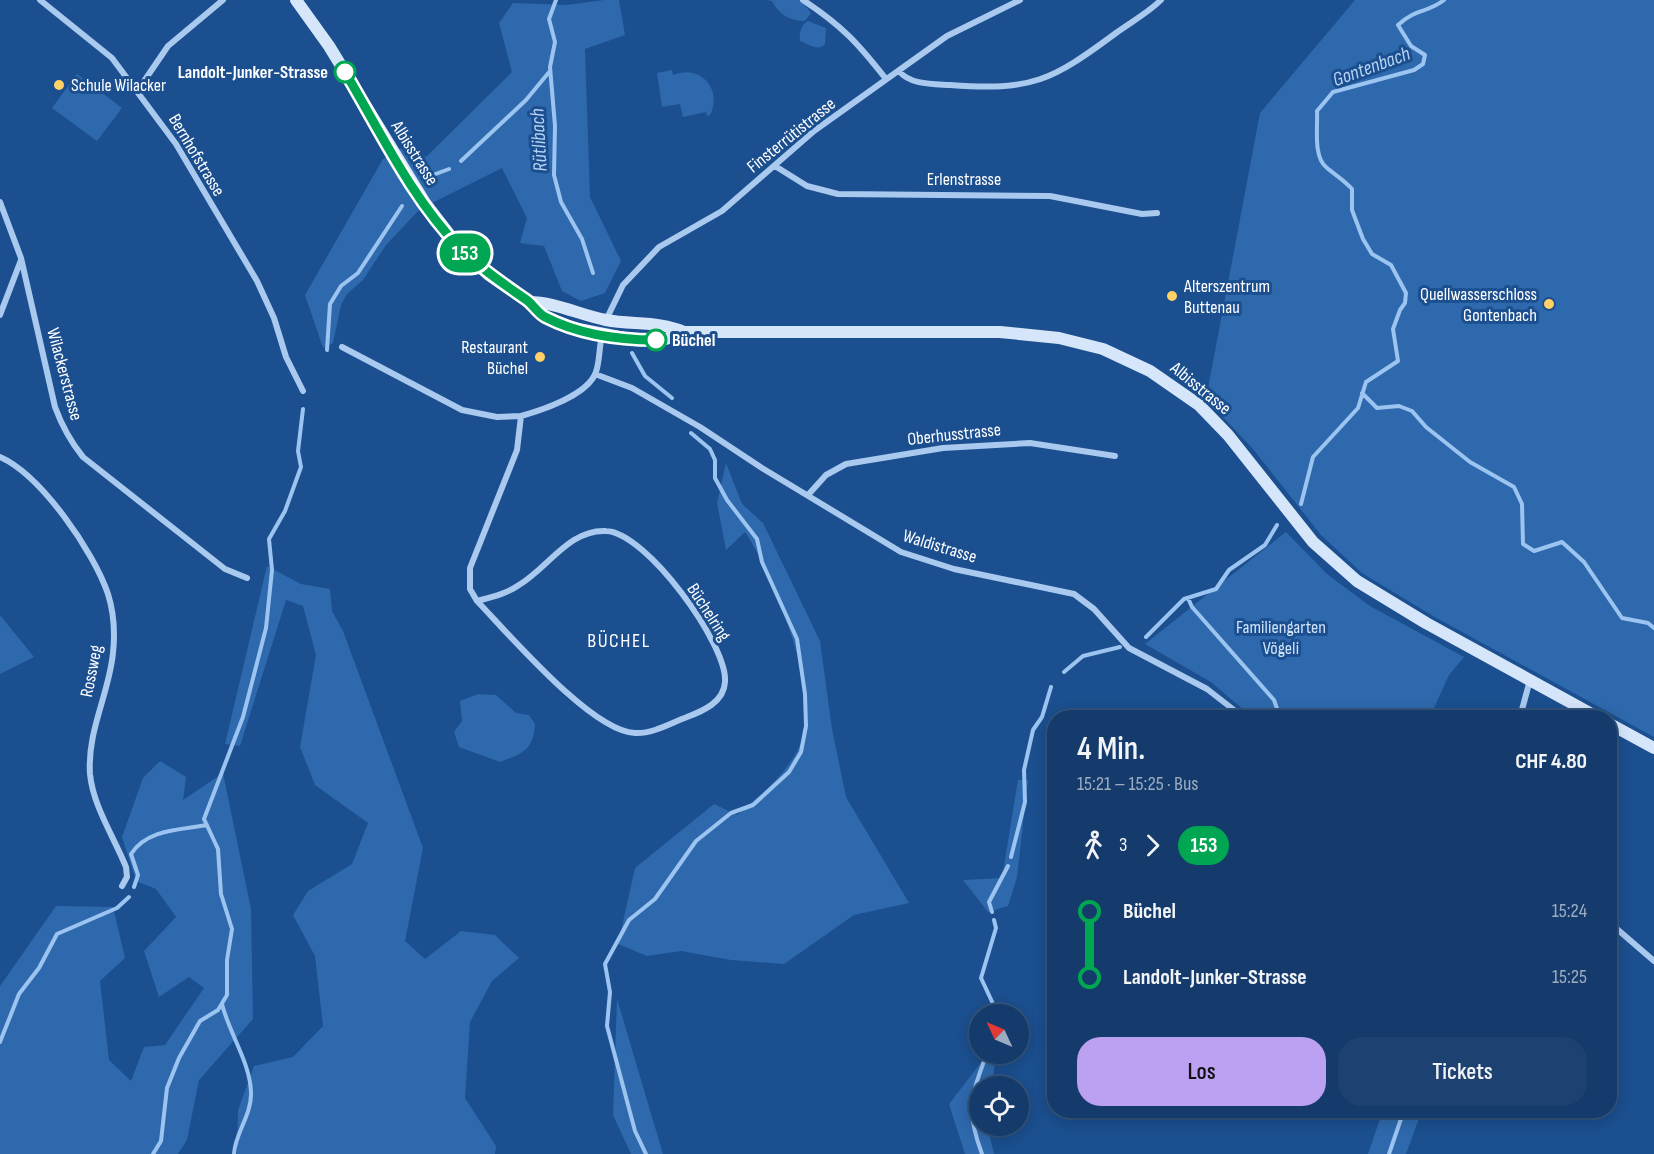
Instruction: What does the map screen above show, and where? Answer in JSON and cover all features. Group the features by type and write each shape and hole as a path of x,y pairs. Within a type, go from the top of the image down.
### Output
{"main road":[{"name":"Albisstrasse","path":"296,0 328,46 407,177 443,228 489,275 529,302 544,316 573,328 635,340 676,337 684,332"},
{"name":"Albisstrasse","path":"529,302 548,303 606,320 669,327 684,332 1000,332 1059,338 1103,349 1150,371 1199,405 1228,435 1313,542 1357,580 1426,623 1585,710"},
{"path":"602,335 606,320"},
{"path":"1617,728 1654,748"}],"street":[{"name":"Bernhofstrasse","path":"40,0 112,58 176,144 222,225 239,247 274,318 285,357 303,391"},
{"path":"138,90 168,46 223,0"},
{"path":"803,0 834,21 853,38 886,79"},
{"name":"Finsterrütistrasse","path":"606,320 623,285 649,256 722,211 814,131 947,36 1020,0"},
{"path":"899,70 908,79 937,84 982,87 1019,86 1070,67 1161,0"},
{"name":"Erlenstrasse","path":"775,166 807,186 838,194 1050,196 1142,214 1157,213"},
{"name":"Wilackerstrasse","path":"0,202 21,258 55,407 63,429 72,444 83,457 225,569 247,578"},
{"path":"0,315 21,258"},
{"path":"342,347 462,410 497,417 520,416 554,405 586,385 595,374 602,335"},
{"name":"Waldistrasse","path":"595,374 632,388 700,427 874,537 910,555 954,569 1074,594 1094,609 1130,648 1207,689 1234,710"},
{"path":"477,601 470,589 470,568 517,450 520,416"},
{"name":"Oberhusstrasse","path":"808,495 825,475 846,464 943,448 1030,443 1115,456"},
{"name":"Rossweg","path":"0,457 23,472 62,513 79,536 108,594 113,622 113,655 93,732 90,771 93,791 126,867 127,877 122,886"},
{"name":"Büchelring","path":"598,532 616,533 633,542 658,566 704,626 723,665 724,688 716,701 701,712 648,732 627,732 606,722 571,696 477,601 508,592 520,585 576,540 598,532"},
{"path":"1522,710 1530,680"},
{"path":"1617,929 1654,961"}],"green space":[{"path":"619,0 625,35 585,49 590,197 621,261 605,293 581,301 562,291 544,246 520,243 527,218 502,168 420,209 386,245 363,280 347,294 341,305 333,343 323,348 305,295 383,159 405,146 426,157 512,72 499,23 513,3 567,5"},
{"path":"766,0 801,0 811,13 805,21 794,20 782,13 772,1"},
{"path":"1355,0 1654,0 1654,737 1617,717 1617,710 1605,710 1433,616 1362,573 1321,535 1253,449 1206,399 1260,113"},
{"path":"808,21 826,28 825,44 822,46 813,47 800,41 801,29"},
{"path":"672,70 673,75 683,72 692,73 707,81 714,96 710,115 707,116 706,112 683,117 680,104 662,107 657,73"},
{"path":"77,74 122,108 97,141 52,108"},
{"path":"726,463 742,504 763,523 820,641 832,729 846,797 909,903 854,915 784,964 731,960 681,951 647,956 618,944 635,868 714,804 737,815 778,778 794,756 805,731 807,711 804,686 798,658 779,600 745,532 726,550 717,503"},
{"name":"Familiengarten Vögeli","path":"1286,532 1327,574 1370,606 1464,657 1449,675 1433,710 1244,710 1211,682 1145,644"},
{"path":"267,566 301,584 330,589 332,611 343,631 423,848 405,941 425,959 461,931 495,935 519,958 492,981 470,1022 465,1098 496,1146 495,1154 237,1154 238,1110 254,1066 293,1057 323,1026 315,956 293,915 308,891 352,864 368,823 315,785 300,747 316,655 303,606 286,600 240,746 225,744"},
{"path":"0,615 34,657 0,674"},
{"path":"478,694 496,695 516,713 529,715 535,724 534,733 525,750 500,762 459,747 454,732 462,721 460,701"},
{"path":"160,761 186,777 183,800 223,773 251,909 253,1019 199,1080 187,1140 178,1154 0,1154 0,986 56,906 113,907 125,958 100,981 109,1060 131,1081 144,1047 165,1045 204,988 189,977 159,997 144,951 176,917 156,889 136,881 122,837 143,778"},
{"path":"1018,780 1028,780 1017,877 1008,906 988,912 963,880 1002,878"},
{"path":"617,999 663,1154 631,1154 613,1115"},
{"path":"980,1064 995,1064 993,1076 971,1076"},
{"path":"969,1078 969,1136 990,1136 994,1154 965,1154 949,1104"},
{"path":"1380,1118 1419,1118 1406,1154 1368,1154"}],"waterway":[{"name":"Rütlibach","path":"556,0 549,19 555,42 550,67 555,126 554,175 561,202 582,239 593,273"},
{"name":"Gontenbach","path":"1301,504 1313,457 1358,408 1366,382 1398,361 1393,329 1405,303 1406,293 1391,265 1372,254 1363,239 1352,210 1352,189 1326,167 1319,156 1317,111 1333,92 1414,70 1423,64 1425,55 1411,46 1398,25 1444,0"},
{"path":"461,161 526,100 550,71"},
{"path":"433,175 449,169"},
{"path":"327,350 330,304 341,286 358,273 402,206"},
{"path":"632,353 645,376 672,398"},
{"name":"Gontenbach","path":"1362,393 1377,408 1399,406 1412,411 1426,427 1470,462 1514,487 1522,504 1523,544 1534,551 1562,542 1584,562 1622,618 1648,623 1654,628"},
{"path":"153,1154 161,1141 167,1088 179,1058 200,1021 218,1010 227,995 227,960 232,929 221,894 218,849 204,819 243,717 266,628 272,570 269,539 285,511 301,467 298,451 303,409"},
{"path":"646,1154 635,1131 607,1026 610,992 605,964 629,920 655,899 696,841 731,813 753,805 789,772 801,752 806,726 805,694 797,639 762,562 757,539 727,500 715,478 715,460 710,449 691,433"},
{"path":"1146,637 1184,599 1216,589 1229,570 1265,545 1277,525"},
{"path":"1188,598 1192,607 1274,700 1278,710"},
{"path":"1064,672 1083,656 1120,647"},
{"path":"1011,857 1025,802 1024,770 1033,730 1042,717 1051,687"},
{"path":"134,887 138,875 131,854 138,846 155,835 207,825"},
{"path":"992,912 989,902 1008,866"},
{"path":"0,1042 19,994 39,968 57,934 117,908 129,897"},
{"path":"993,1004 981,978 996,928 994,920"},
{"path":"222,1004 247,1070 251,1092 249,1108 234,1154"},
{"path":"982,1154 973,1125 972,1103 983,1064"},
{"path":"1389,1154 1401,1118"}],"bus line":[{"name":"153","path":"345,72 425,204 459,247 489,275 508,290 529,302 544,316 567,326 620,338 656,340"}],"place":[{"name":"Landolt-Junker-Strasse","path":"345,72"},
{"name":"Schule Wilacker","path":"59,85"},
{"name":"Alterszentrum Buttenau","path":"1172,296"},
{"name":"Quellwasserschloss Gontenbach","path":"1549,304"},
{"name":"Büchel","path":"656,340"},
{"name":"Restaurant Büchel","path":"540,357"}],"district":[{"name":"BÜCHEL","path":"619,640"}]}
